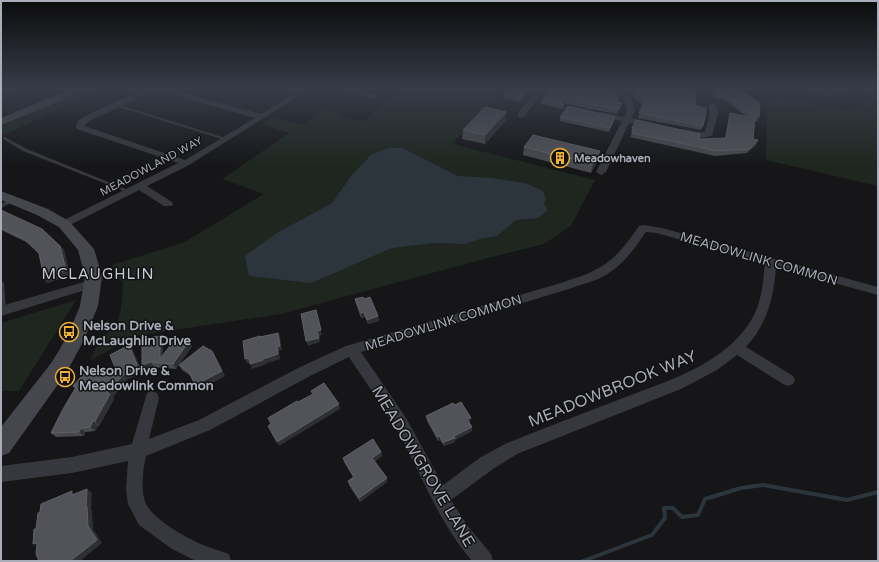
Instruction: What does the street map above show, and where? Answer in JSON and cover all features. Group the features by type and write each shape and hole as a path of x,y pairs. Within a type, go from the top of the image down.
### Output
{"street":[{"path":"1,122 20,114"},
{"path":"96,114 86,119 80,124 80,127 186,164"},
{"path":"252,114 262,117"},
{"name":"MEADOWLAND WAY","path":"64,224 186,164 266,114"},
{"path":"600,114 660,127"},
{"path":"601,172 630,114"},
{"path":"674,130 700,135 709,134 714,114"},
{"path":"141,187 168,204"},
{"path":"1,445 49,382 74,345 88,312 94,283 93,268 89,255 81,240 64,224 5,200"},
{"name":"MEADOWLINK COMMON","path":"1,474 52,469 101,460 186,434 322,362 352,350 568,285 598,274 621,257 643,228 658,230 878,291"},
{"name":"MEADOWBROOK WAY","path":"440,498 487,463 511,449 687,380 715,365 737,348 756,325 768,294 771,261"},
{"path":"2,311 94,283"},
{"path":"737,348 788,380"},
{"name":"MEADOWGROVE LANE","path":"352,350 407,433 440,498 460,533 484,561"},
{"path":"152,398 136,466 134,490 139,509 144,517 152,524 193,551 222,560"}],"lane":[{"path":"146,114 227,139"},
{"path":"4,138 25,150 131,192"},
{"path":"1,284 2,311"}],"shaded area":[{"path":"27,114 50,114 1,136 1,125"},
{"path":"317,114 338,114 363,121 372,114 481,114 452,144 595,180 571,226 544,244 281,314 134,336 90,361 100,339 117,325 121,309 123,283 115,274 112,265 185,242 264,194 222,179 289,133 261,124 272,117 301,125"},
{"path":"767,114 878,114 878,186 766,160"},
{"path":"388,148 402,148 458,176 491,178 525,183 543,191 546,199 544,204 548,210 538,218 516,220 497,236 464,244 434,243 392,248 311,283 249,276 245,256 275,234 332,203 352,175 371,155"},
{"path":"76,300 19,391 1,391 1,323"}],"building":[{"path":"478,114 504,114 485,135 463,130"},
{"path":"562,114 603,114 615,117 610,128 560,117"},
{"path":"645,114 706,114 703,126"},
{"path":"730,114 755,118 753,139 758,140 750,149 717,151 632,133 634,129 632,128 636,120 700,134 699,139 726,138"},
{"path":"752,114 759,114 759,117"},
{"path":"533,135 600,151 593,164 524,147"},
{"path":"1,210 42,229 60,246 66,270 44,278 39,253 24,239 1,228"},
{"path":"363,297 364,299 370,297 378,316 367,320 364,312 361,313 355,299"},
{"path":"316,310 321,330 317,331 319,338 306,341 301,314"},
{"path":"278,333 280,346 277,347 278,354 250,364 249,358 245,359 243,341"},
{"path":"160,336 160,359 175,339 189,341 173,364 151,362 142,365 142,339"},
{"path":"129,345 138,367 122,376 107,394 110,394 90,427 81,428 79,432 51,433 76,387 73,386 88,369 118,375 110,355"},
{"path":"203,346 212,351 222,371 195,385 189,372 179,365"},
{"path":"324,383 339,404 277,442 268,426 271,424 268,418 297,401 298,402 313,394 311,391"},
{"path":"461,402 471,418 467,419 472,427 454,436 455,438 444,442 440,436 438,437 426,416 453,403 455,405"},
{"path":"373,439 381,452 372,458 387,478 359,498 348,481 354,477 343,458"},
{"path":"87,489 86,508 87,507 88,526 97,540 70,561 39,561 36,554 37,543 33,544 34,529 36,529 41,504 72,491 72,495"}],"waterway":[{"path":"583,561 652,535 665,518 664,508 673,508 682,517 698,515 705,499 741,488 763,485 847,500 878,492"}],"place":[{"name":"Meadowhaven","path":"560,158"},
{"name":"Nelson Drive & McLaughlin Drive","path":"69,332"},
{"name":"Nelson Drive & Meadowlink Common","path":"65,377"}],"district":[{"name":"MCLAUGHLIN","path":"98,274"}]}
